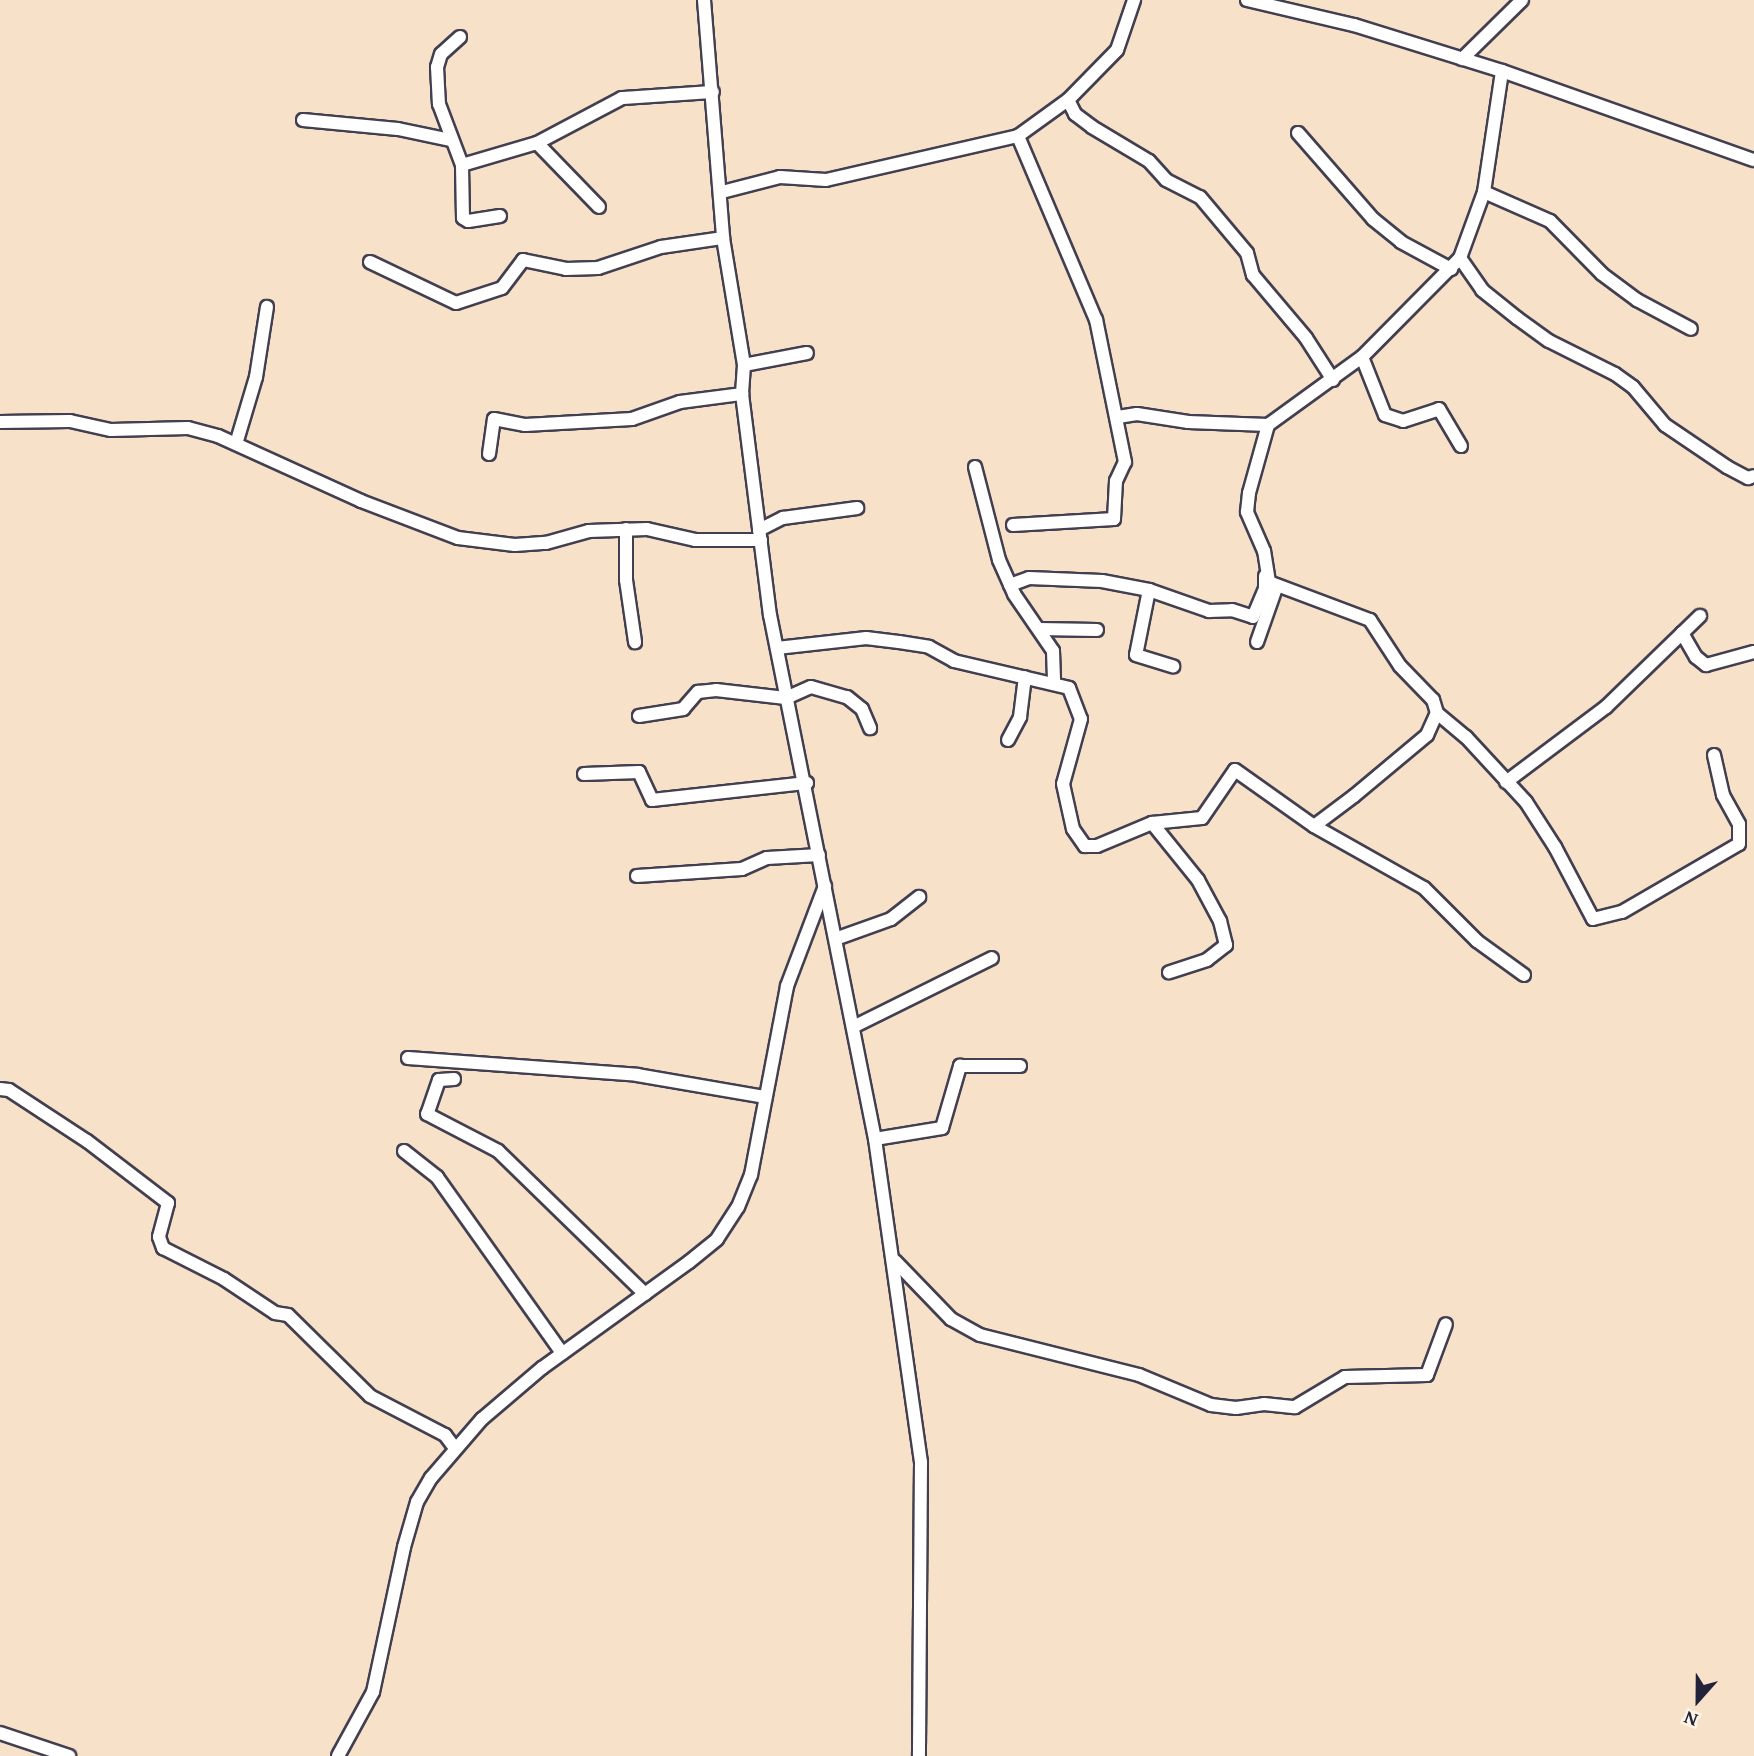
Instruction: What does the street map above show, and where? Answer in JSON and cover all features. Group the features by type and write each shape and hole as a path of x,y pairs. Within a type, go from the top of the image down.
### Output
{"street":[{"path":"704,0 722,192 723,238 744,365 742,394 777,648 838,938 895,1261 924,1513 919,1756"},
{"path":"722,192 780,177 826,180 1018,136 1068,100 1117,50 1134,0"},
{"path":"1247,0 1354,24 1503,71 1754,160"},
{"path":"1462,59 1522,0"},
{"path":"460,37 441,54 437,67 439,104 462,165 463,218 468,222 500,216"},
{"path":"1118,417 1137,414 1188,422 1268,425 1362,357 1460,258 1484,192 1503,71"},
{"path":"462,165 537,143 622,98 713,92"},
{"path":"1068,100 1076,114 1091,127 1149,161 1166,180 1200,197 1247,253 1253,275 1306,338 1333,380"},
{"path":"303,120 398,129 450,139"},
{"path":"1298,133 1373,219 1402,242 1451,270"},
{"path":"1013,525 1114,519 1116,481 1125,462 1105,350 1085,291 1018,136"},
{"path":"537,143 599,207"},
{"path":"1484,192 1550,221 1602,274 1637,300 1691,329"},
{"path":"370,262 456,303 502,288 523,260 566,269 598,268 661,247 723,238"},
{"path":"1460,258 1482,290 1517,318 1549,341 1615,374 1633,387 1665,425 1748,478 1754,476"},
{"path":"236,444 256,377 267,307"},
{"path":"744,365 807,353"},
{"path":"1362,357 1385,415 1403,421 1439,409 1461,446"},
{"path":"489,454 494,419 525,425 632,419 680,402 742,394"},
{"path":"0,422 70,421 111,430 188,428 236,444 338,487 361,501 458,538 515,545 626,529 647,529 695,540 760,535 783,518 857,508"},
{"path":"1010,585 1029,578 1056,577 1149,590 1209,611 1253,617 1265,589 1264,551 1247,512 1268,425"},
{"path":"975,467 1010,585 1052,651 1054,682"},
{"path":"626,529 626,580 635,642"},
{"path":"1264,570 1276,588 1370,620 1400,666 1423,685 1437,713 1466,737 1526,802 1555,846 1592,919 1622,912 1739,844 1740,824 1723,795 1714,755"},
{"path":"1257,642 1276,588"},
{"path":"1149,590 1136,655 1173,666"},
{"path":"1506,782 1606,707 1700,616"},
{"path":"1039,629 1083,626 1097,630"},
{"path":"1682,633 1696,657 1706,665 1754,652"},
{"path":"777,648 866,638 900,642 929,647 954,661 1054,682 1069,688 1081,719 1063,784 1077,840 1097,846 1152,823 1202,818 1235,770 1314,826 1424,888 1459,925 1524,975"},
{"path":"1008,740 1020,717 1024,677"},
{"path":"639,716 683,709 698,692 716,690 786,698 811,687 837,691 862,709 870,728"},
{"path":"1314,826 1427,735 1437,713"},
{"path":"584,774 639,772 652,800 807,783"},
{"path":"1152,823 1198,880 1220,921 1226,945 1207,960 1169,972"},
{"path":"637,876 742,869 767,858 819,855"},
{"path":"338,1756 373,1692 417,1502 454,1447 562,1353 716,1239 738,1207 751,1175 787,986 825,886"},
{"path":"838,938 891,919 919,897"},
{"path":"853,1027 992,958"},
{"path":"408,1058 636,1075 764,1097"},
{"path":"875,1139 943,1128 960,1066 1020,1066"},
{"path":"454,1079 439,1080 427,1114 498,1151 645,1294"},
{"path":"0,1088 9,1090 88,1141 168,1203 159,1237 163,1248 224,1279 275,1313 288,1315 370,1396 445,1435 454,1447"},
{"path":"404,1151 437,1177 562,1353"},
{"path":"895,1261 951,1319 980,1335 1139,1375 1211,1405 1236,1408 1264,1404 1295,1408 1345,1377 1427,1375 1446,1324"},
{"path":"0,1733 68,1756"}]}
